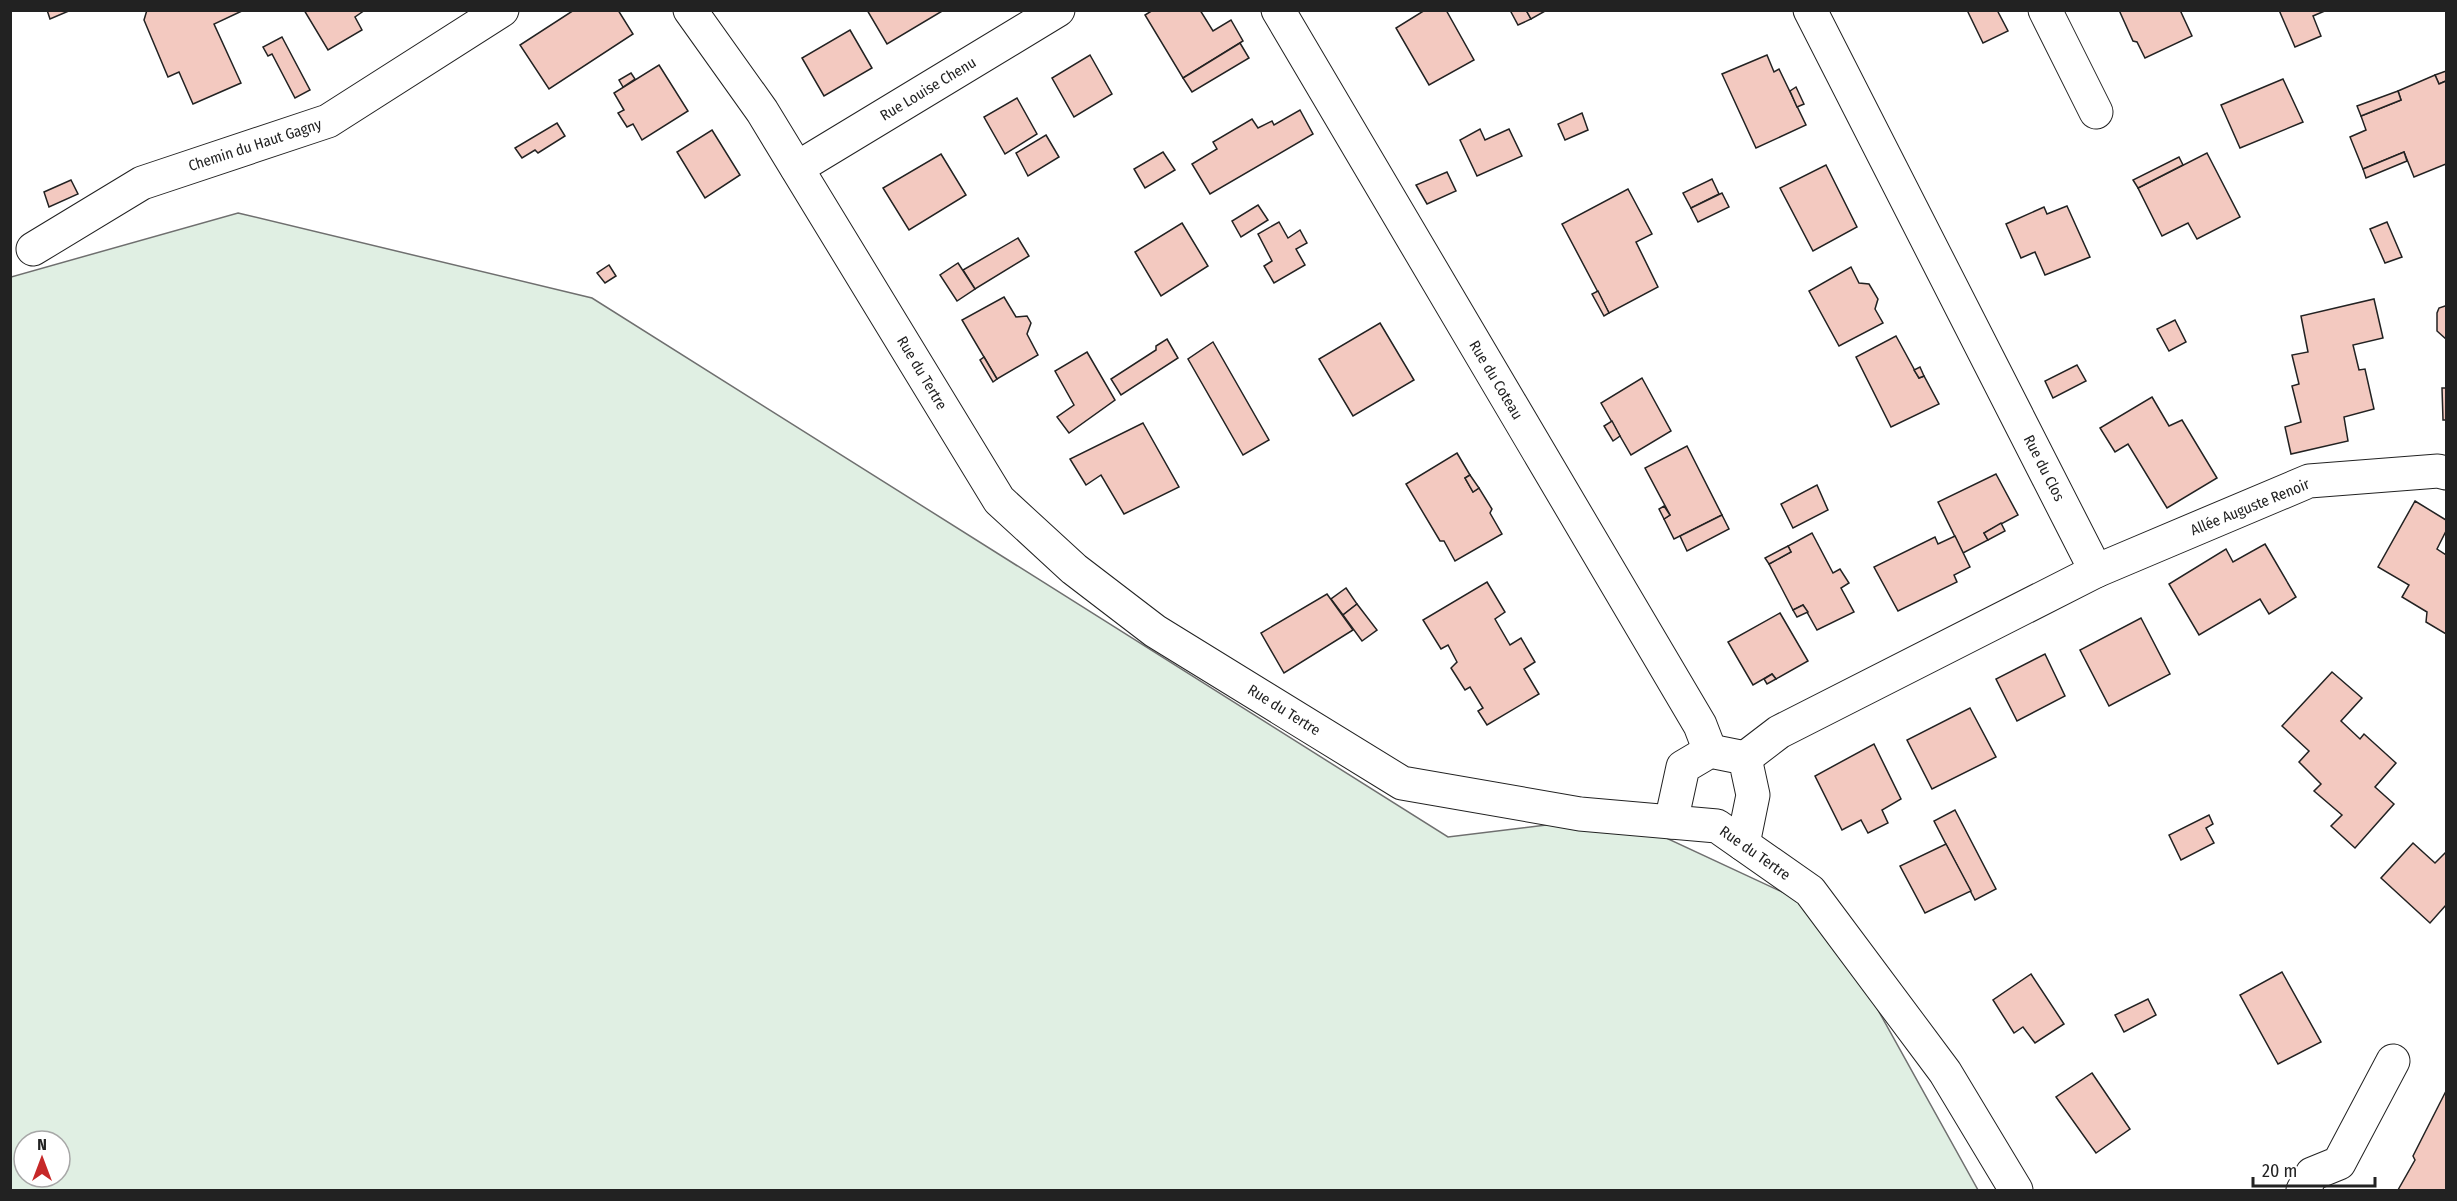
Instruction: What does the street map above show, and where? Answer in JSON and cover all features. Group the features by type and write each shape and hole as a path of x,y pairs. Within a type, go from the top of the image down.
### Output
{"street":[{"name":"Chemin du Haut Gagny","path":"33,249 142,183 328,121 502,10"},
{"name":"Rue du Tertre","path":"690,10 762,111 999,500 1074,569 1155,630 1402,783 1580,814 1717,826 1810,891 1945,1072 2016,1191"},
{"name":"Rue du Coteau","path":"1278,10 1700,725 1710,751"},
{"name":"Rue du Clos","path":"1810,10 2096,571"},
{"path":"2045,10 2096,112"},
{"name":"Rue Louise Chenu","path":"797,168 1040,15"},
{"name":"Allée Auguste Renoir","path":"2096,571 2309,481 2438,471 2446,474"},
{"path":"1671,822 1683,768 1710,751 1745,758 1779,732 2096,571"},
{"path":"1743,844 1753,795 1745,758"},
{"path":"2304,1191 2312,1174 2339,1163 2393,1061"}],"green space":[{"path":"238,213 592,298 1448,837 1619,816 1823,911 1978,1190 11,1190 11,277"}],"building":[{"path":"47,10 71,10 50,19"},
{"path":"147,10 244,10 214,24 241,83 193,104 179,72 168,77 144,20"},
{"path":"304,10 365,10 355,17 362,30 328,50"},
{"path":"574,10 618,10 633,34 549,89 520,45"},
{"path":"867,10 944,10 887,44"},
{"path":"1153,10 1200,10 1213,31 1231,20 1243,41 1183,78 1145,15"},
{"path":"1425,10 1446,10 1474,60 1429,85 1396,28"},
{"path":"1510,10 1526,10 1531,19 1518,25"},
{"path":"1526,10 1547,10 1531,19"},
{"path":"1967,10 1997,10 2008,31 1983,43"},
{"path":"2119,10 2180,10 2192,36 2145,58 2137,42 2133,41"},
{"path":"2279,10 2327,10 2313,16 2321,36 2295,47"},
{"path":"850,30 872,68 824,96 802,58"},
{"path":"282,37 310,90 295,98 272,54 268,56 263,47"},
{"path":"1240,43 1249,58 1192,92 1183,78"},
{"path":"1090,55 1112,94 1074,117 1052,78"},
{"path":"1767,55 1774,72 1779,69 1806,125 1756,148 1722,74"},
{"path":"659,65 688,111 642,140 633,124 627,127 618,113 624,110 614,93"},
{"path":"2446,71 2446,81 2439,84 2435,75"},
{"path":"631,73 635,79 623,87 619,80"},
{"path":"2435,75 2439,84 2446,81 2446,164 2414,177 2404,152 2363,169 2350,137 2366,130 2361,116 2401,100 2398,91"},
{"path":"2283,79 2303,122 2240,148 2221,105"},
{"path":"1796,87 1804,104 1797,107 1790,91"},
{"path":"2398,91 2401,100 2361,116 2357,106"},
{"path":"1017,98 1037,134 1005,154 984,117"},
{"path":"1300,110 1313,134 1210,194 1192,164 1217,149 1213,142 1252,119 1258,128 1272,121 1274,125"},
{"path":"1582,113 1588,130 1565,140 1558,124"},
{"path":"557,123 565,136 538,153 535,150 522,158 515,148"},
{"path":"1480,129 1485,140 1509,129 1522,156 1477,176 1460,140"},
{"path":"712,130 740,175 705,198 677,152"},
{"path":"1046,135 1059,157 1028,176 1016,153"},
{"path":"1163,152 1175,170 1145,188 1134,169"},
{"path":"2404,152 2407,161 2366,178 2363,169"},
{"path":"2207,153 2240,217 2197,239 2188,223 2162,236 2138,188"},
{"path":"941,154 966,195 909,230 883,188"},
{"path":"2179,157 2183,165 2138,188 2133,180"},
{"path":"1826,165 1857,227 1813,251 1780,188"},
{"path":"1447,172 1456,191 1427,204 1416,185"},
{"path":"1712,179 1719,194 1691,208 1683,193"},
{"path":"71,180 78,194 49,207 44,192"},
{"path":"1628,189 1652,234 1636,242 1658,287 1609,313 1562,224"},
{"path":"1722,193 1729,207 1698,222 1691,208"},
{"path":"1258,205 1268,220 1241,237 1232,221"},
{"path":"2067,206 2090,257 2045,275 2035,252 2021,258 2006,224 2044,207 2047,214"},
{"path":"1279,222 1288,238 1300,230 1307,243 1296,249 1305,265 1274,283 1264,266 1272,261 1258,234"},
{"path":"2387,222 2402,257 2385,263 2370,229"},
{"path":"1182,223 1208,266 1161,296 1135,252"},
{"path":"1018,238 1029,256 975,289 963,270"},
{"path":"958,263 975,289 957,301 940,275"},
{"path":"609,265 616,276 605,283 597,273"},
{"path":"1851,267 1859,283 1869,284 1878,299 1875,309 1883,323 1839,346 1809,291"},
{"path":"1598,291 1609,313 1604,316 1592,294"},
{"path":"1004,297 1016,317 1027,316 1031,323 1027,334 1038,355 997,379 962,320"},
{"path":"2374,299 2383,338 2353,345 2359,370 2365,369 2374,409 2344,417 2348,441 2291,454 2285,427 2301,422 2292,386 2299,384 2292,355 2308,352 2301,316"},
{"path":"2446,306 2446,339 2437,331 2437,313 2439,308"},
{"path":"2175,320 2186,342 2169,351 2157,329"},
{"path":"1380,323 1414,380 1353,416 1319,359"},
{"path":"1896,336 1919,378 1924,376 1939,404 1891,427 1856,357"},
{"path":"1167,339 1178,358 1121,395 1111,379 1156,350 1156,346"},
{"path":"1213,342 1269,440 1243,455 1188,359"},
{"path":"1087,352 1115,400 1069,433 1057,417 1074,405 1055,371"},
{"path":"984,357 997,379 993,382 980,360"},
{"path":"2077,365 2086,381 2053,398 2045,381"},
{"path":"1920,367 1924,376 1919,378 1914,370"},
{"path":"1642,378 1671,431 1631,455 1601,403"},
{"path":"2442,388 2446,388 2446,420 2443,420"},
{"path":"2152,397 2169,426 2182,420 2217,478 2167,508 2128,444 2115,452 2100,428"},
{"path":"1612,421 1620,436 1613,441 1604,426"},
{"path":"1143,423 1179,487 1124,514 1101,475 1086,485 1070,459"},
{"path":"1687,446 1722,515 1674,539 1664,519 1670,515 1645,468"},
{"path":"1457,453 1470,475 1465,478 1473,492 1479,488 1492,509 1490,513 1502,534 1455,561 1444,541 1440,541 1406,484"},
{"path":"1996,474 2018,515 1984,533 1988,540 1963,553 1938,502"},
{"path":"1470,475 1479,488 1473,492 1465,478"},
{"path":"1817,485 1828,510 1793,528 1781,504"},
{"path":"2415,501 2446,520 2446,531 2437,549 2446,555 2446,634 2426,622 2427,612 2402,597 2409,585 2378,567"},
{"path":"1664,506 1670,515 1664,519 1659,509"},
{"path":"1722,515 1729,529 1687,551 1680,536"},
{"path":"2001,523 2005,531 1988,540 1984,533"},
{"path":"1812,533 1833,573 1840,569 1849,583 1841,588 1854,612 1817,630 1803,605 1793,610 1769,564 1791,552 1788,546"},
{"path":"1955,536 1970,567 1954,575 1957,582 1898,611 1874,567 1935,537 1938,544"},
{"path":"2265,544 2296,597 2269,614 2260,599 2199,635 2169,584 2226,549 2233,562"},
{"path":"1788,546 1791,552 1769,564 1765,558"},
{"path":"1487,582 1505,612 1495,619 1510,645 1521,638 1535,662 1524,669 1539,694 1487,725 1478,711 1483,708 1470,687 1465,690 1451,668 1457,662 1448,645 1441,649 1423,620"},
{"path":"1346,588 1357,604 1343,615 1331,599"},
{"path":"1327,594 1353,630 1284,673 1261,633"},
{"path":"1357,604 1377,630 1362,641 1343,615"},
{"path":"1803,605 1808,612 1797,617 1793,610"},
{"path":"1780,613 1808,661 1776,679 1772,674 1753,685 1728,642"},
{"path":"2141,618 2170,674 2109,706 2080,650"},
{"path":"2045,654 2065,696 2017,721 1996,679"},
{"path":"2332,672 2362,698 2341,721 2360,739 2364,734 2396,763 2375,787 2394,804 2355,848 2331,826 2342,815 2314,791 2321,784 2299,762 2309,751 2282,726"},
{"path":"1772,674 1776,679 1767,684 1764,679"},
{"path":"1970,708 1996,757 1932,789 1907,740"},
{"path":"1874,744 1901,799 1882,810 1888,823 1868,833 1861,820 1842,830 1815,776"},
{"path":"1955,810 1996,889 1975,900 1934,821"},
{"path":"2209,815 2213,824 2206,828 2214,843 2181,860 2169,835"},
{"path":"2413,843 2435,863 2446,852 2446,905 2430,923 2381,878"},
{"path":"1946,844 1971,891 1925,913 1900,866"},
{"path":"2282,972 2321,1042 2278,1064 2240,995"},
{"path":"2031,974 2064,1024 2035,1043 2023,1027 2014,1033 1993,1000"},
{"path":"2148,999 2156,1015 2124,1032 2115,1015"},
{"path":"2092,1073 2130,1129 2096,1153 2056,1097"},
{"path":"2446,1091 2446,1190 2398,1190 2415,1160 2413,1156"}]}
